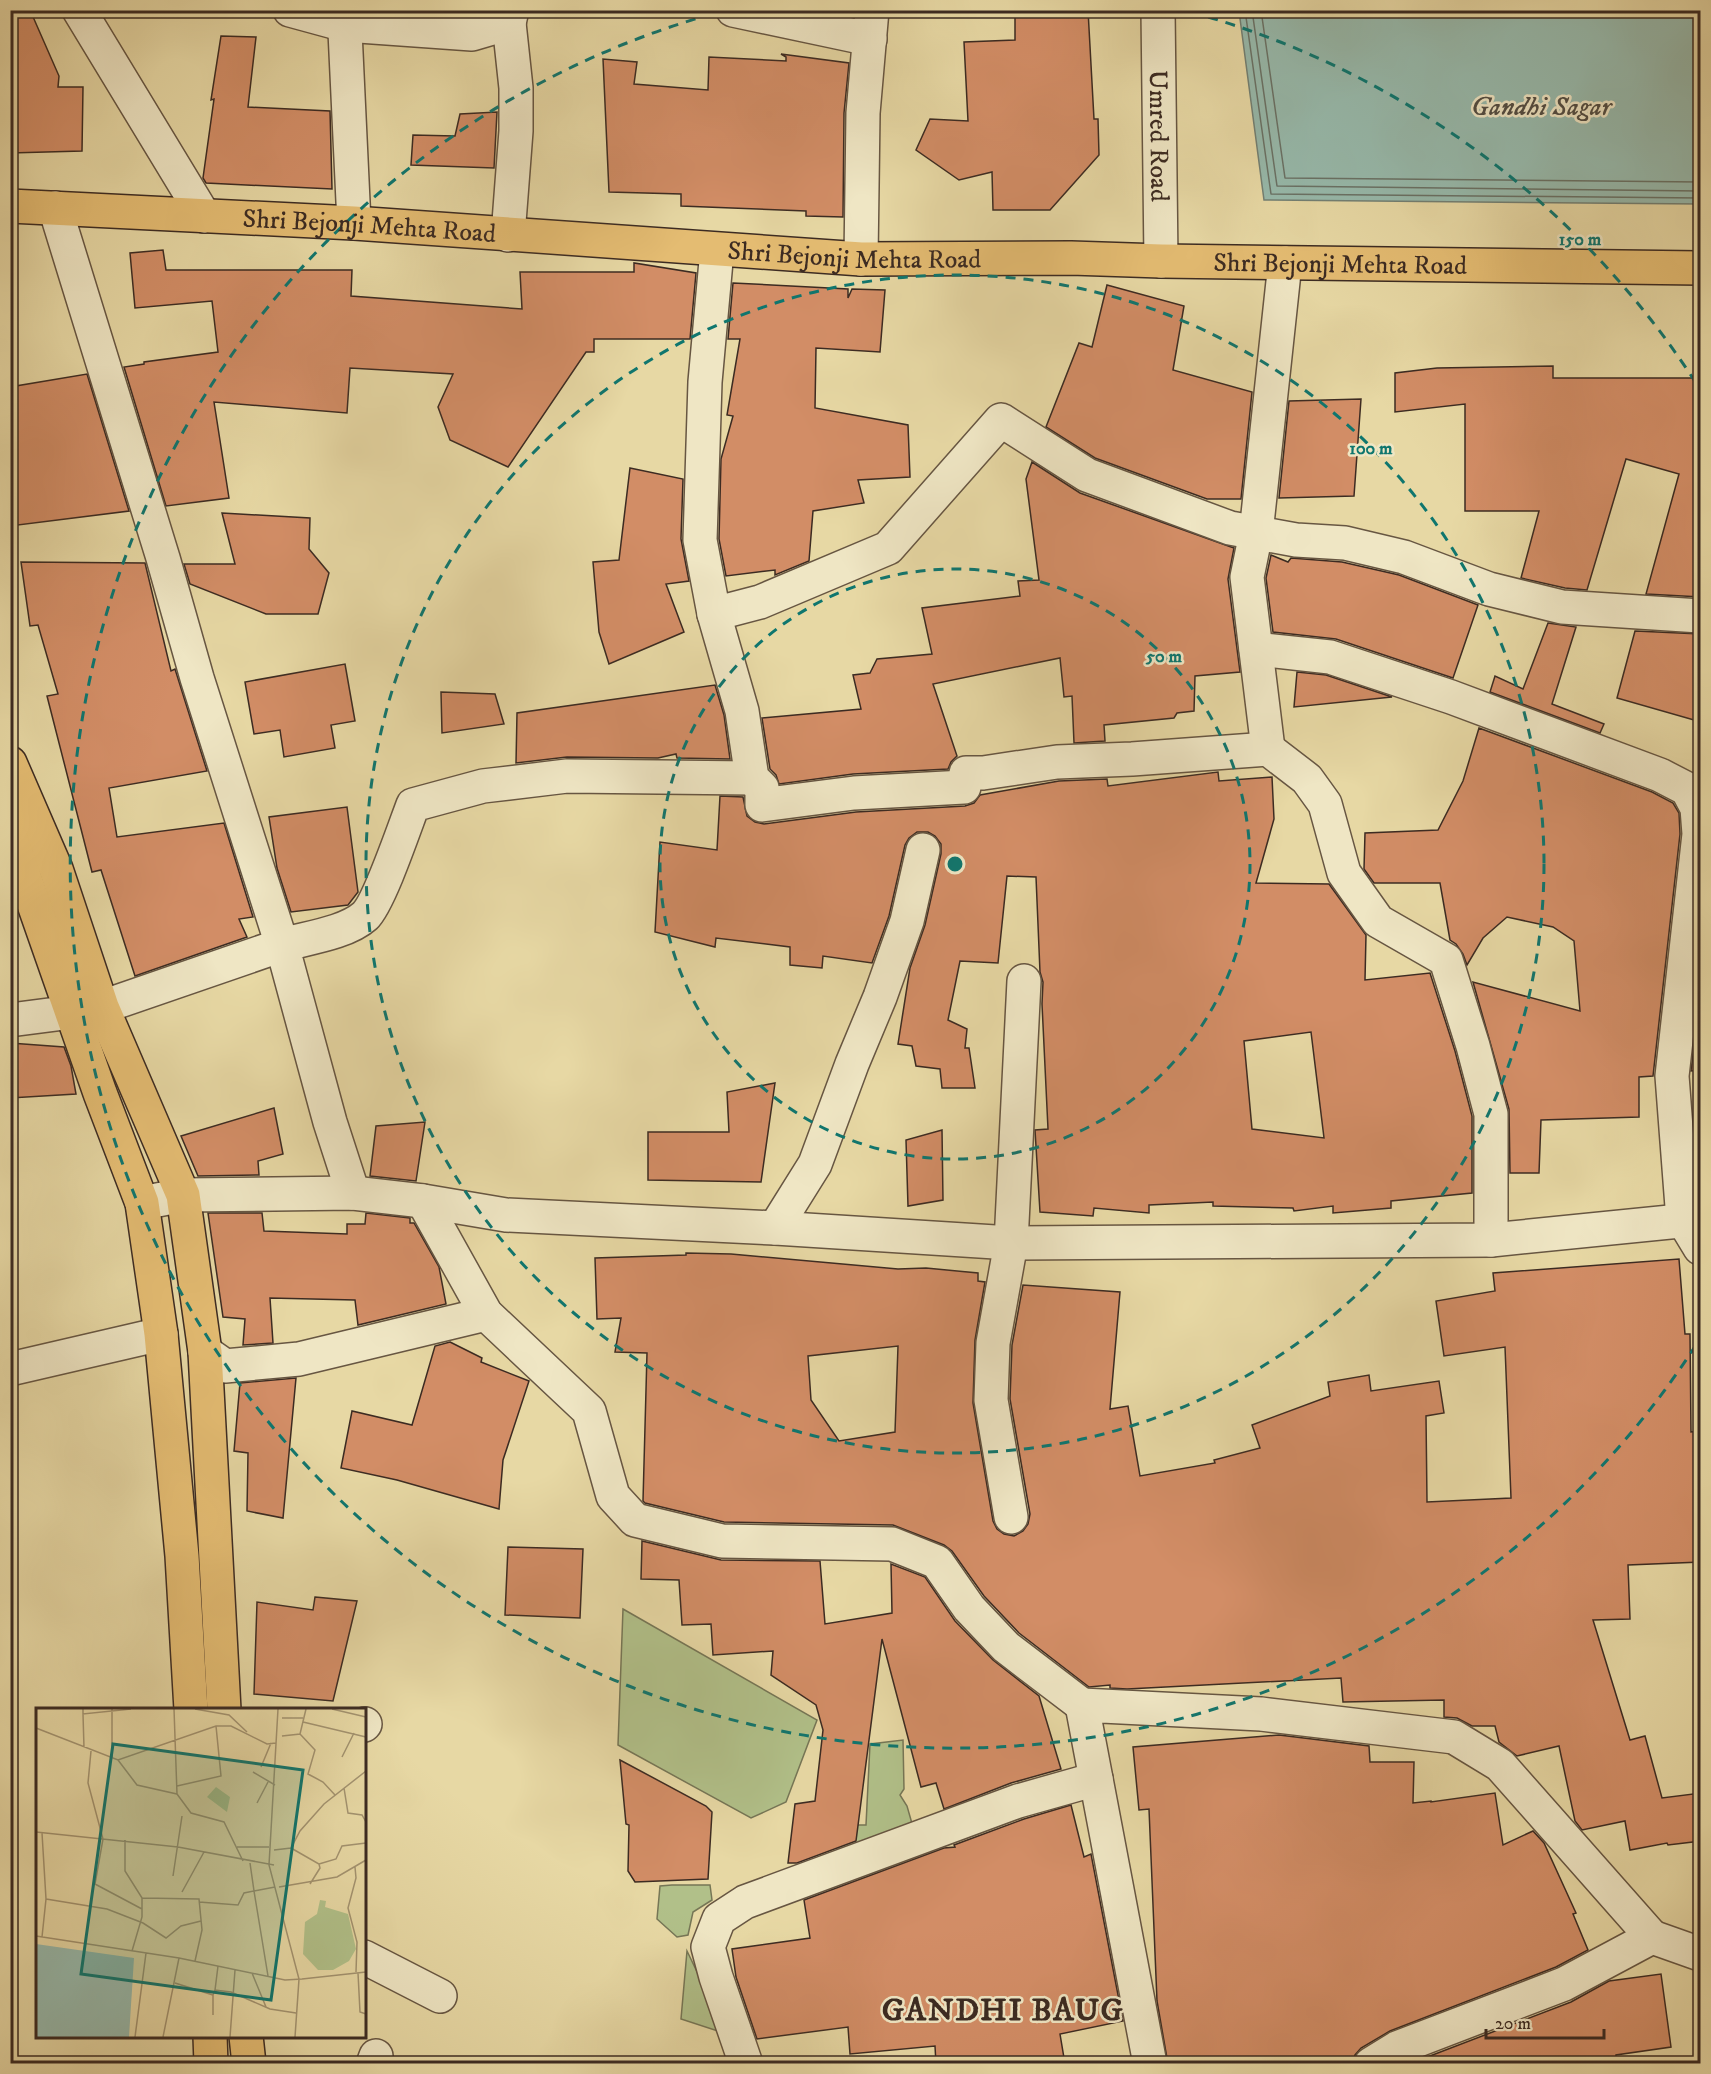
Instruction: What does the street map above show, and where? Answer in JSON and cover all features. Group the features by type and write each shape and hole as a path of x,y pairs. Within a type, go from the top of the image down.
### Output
{"main road":[{"name":"Shri Bejonji Mehta Road","path":"10,206 354,223 861,259 1071,258 1701,268"},
{"path":"10,763 56,869 87,1009 142,1203 161,1334 182,1556 190,1708"},
{"path":"10,836 87,1009 183,1195 206,1352 224,1708"},
{"path":"210,2038 211,2064"},
{"path":"246,2038 249,2064"}],"street":[{"path":"79,10 204,216"},
{"path":"290,10 472,34 511,17 516,110 508,235"},
{"path":"733,10 871,25 863,113 861,259"},
{"name":"Umred Road","path":"1158,10 1161,261"},
{"path":"344,18 354,223"},
{"path":"55,208 163,558 197,678 282,945 330,1122 353,1193"},
{"path":"717,250 705,382 700,540 714,614 742,711 752,778 762,788 762,804 854,794 964,787 966,772 983,773 1057,762 1132,759 1268,748 1307,779 1325,804 1344,873 1378,921 1446,960 1491,1114 1491,1240"},
{"path":"1268,748 1246,577 1256,533 1285,263"},
{"path":"714,614 760,602 888,548 1001,420 1088,475 1230,528 1296,540 1345,543 1404,557 1489,589 1562,607 1701,616"},
{"path":"1256,649 1330,657 1451,697 1660,775 1687,789 1697,808 1699,834 1672,1076 1692,1219 1701,1248"},
{"path":"10,1020 87,1009 282,945 347,927 367,915 377,896 413,805 483,786 567,776 752,778"},
{"path":"775,1228 815,1164 907,921 923,850"},
{"path":"1011,1518 991,1400 993,1343 1011,1243 1024,981"},
{"path":"142,1203 183,1195 353,1193 423,1201 506,1215 775,1228 1011,1243 1491,1240 1692,1219"},
{"path":"423,1201 486,1314 588,1412 613,1496 635,1520 722,1541 892,1544 937,1562 969,1608 1006,1647 1082,1705 1261,1714 1454,1737 1500,1765 1652,1937 1701,1954"},
{"path":"206,1352 225,1366 299,1359 486,1314"},
{"path":"10,1369 161,1334"},
{"path":"1082,1705 1150,2064"},
{"path":"746,2064 708,1947 719,1919 745,1902 1018,1801 1096,1779"},
{"path":"1371,2064 1397,2048 1564,1984 1652,1937"},
{"path":"366,1958 440,1996"}],"green space":[{"path":"623,1609 817,1720 786,1802 751,1818 618,1745"},
{"path":"903,1740 904,1789 900,1795 907,1806 913,1827 838,1853 838,1825 866,1825 870,1744"},
{"path":"710,1885 712,1900 693,1912 688,1935 677,1937 657,1919 660,1886"},
{"path":"687,1951 727,2034 681,2019"}],"water":[{"name":"Gandhi Sagar","path":"1239,11 1700,11 1700,204 1264,200"}],"building":[{"path":"10,10 30,10 59,76 58,87 83,87 82,151 10,153"},
{"path":"1015,10 1088,10 1094,119 1098,119 1099,155 1050,210 993,210 992,172 959,180 916,150 930,119 968,121 964,42 1015,40"},
{"path":"221,36 256,37 248,107 330,111 332,189 206,183 203,178 214,99 211,100"},
{"path":"781,54 849,63 844,113 843,217 806,216 806,211 681,206 681,194 609,192 603,59 637,62 634,84 708,90 709,57 786,61 786,57"},
{"path":"497,112 494,168 411,165 413,135 455,136 460,114"},
{"path":"163,250 166,270 352,270 351,296 522,309 520,272 634,272 634,263 696,273 690,339 594,339 594,352 586,352 508,467 450,440 438,407 453,374 350,368 347,413 214,402 229,498 166,506 124,367 218,352 212,301 135,308 130,253"},
{"path":"733,283 848,289 848,298 852,289 885,290 880,352 816,348 815,408 908,425 910,477 858,480 864,503 813,511 809,561 775,575 775,570 726,576 719,539 721,459 733,416 727,415 740,339 728,339"},
{"path":"1107,285 1184,306 1173,370 1252,392 1241,499 1207,499 1095,458 1046,427 1079,343 1092,347"},
{"path":"1553,366 1553,378 1701,378 1701,597 1646,594 1679,474 1626,459 1587,590 1565,588 1521,578 1539,511 1465,511 1465,404 1395,412 1395,373 1437,368"},
{"path":"87,374 129,511 10,526 10,387"},
{"path":"1361,399 1354,496 1279,498 1289,401"},
{"path":"1032,462 1080,493 1234,548 1228,579 1240,672 1195,676 1194,711 1177,713 1174,718 1104,725 1105,741 1074,743 1072,696 1064,697 1060,658 933,684 957,756 948,769 853,774 779,784 776,775 770,769 762,718 861,709 853,675 870,673 877,659 932,654 922,608 1020,596 1018,581 1039,580 1026,479"},
{"path":"630,468 683,479 681,539 689,581 666,584 684,632 609,664 599,632 593,562 619,560"},
{"path":"222,513 310,518 309,549 329,573 318,614 266,614 190,584 184,564 235,564"},
{"path":"1271,555 1288,562 1291,558 1342,562 1399,575 1478,605 1453,678 1336,639 1273,632 1266,578"},
{"path":"21,562 145,563 171,671 175,669 207,771 109,788 117,837 224,823 253,917 239,919 247,937 135,976 101,870 92,872 47,696 58,694 38,625 30,626"},
{"path":"1548,623 1576,627 1552,704 1604,724 1600,733 1490,692 1495,676 1523,689"},
{"path":"1635,631 1701,634 1701,722 1617,698"},
{"path":"345,664 355,721 331,725 335,748 284,757 280,730 254,734 245,682"},
{"path":"1297,672 1326,675 1392,697 1294,707"},
{"path":"715,685 724,715 730,759 677,758 676,754 658,758 567,757 516,763 517,713"},
{"path":"441,692 495,694 504,724 442,733"},
{"path":"1479,728 1652,792 1673,803 1679,813 1680,834 1653,1076 1639,1077 1639,1117 1541,1120 1539,1173 1510,1173 1509,1109 1473,982 1580,1011 1574,941 1553,927 1507,917 1483,938 1467,965 1463,954 1450,940 1440,883 1374,883 1364,869 1365,833 1438,830 1463,781"},
{"path":"1218,772 1219,781 1272,777 1274,819 1256,883 1329,884 1366,935 1365,980 1430,973 1455,1051 1472,1116 1472,1193 1391,1201 1391,1208 1333,1213 1333,1206 1294,1211 1293,1208 1213,1206 1213,1202 1149,1205 1149,1213 1094,1208 1093,1216 1040,1212 1035,1130 1048,1129 1043,982 1040,972 1036,877 1007,876 998,963 960,961 948,1020 967,1029 965,1048 969,1048 975,1088 942,1088 940,1069 916,1066 912,1046 898,1044 910,968 925,925 941,854 941,844 935,836 928,832 917,832 909,838 905,845 889,916 872,963 823,956 822,968 790,965 790,947 716,938 715,947 655,932 660,842 717,850 720,796 743,797 747,816 755,822 764,824 856,812 965,806 974,803 980,795 1059,781 1107,779 1108,786","holes":["1311,1032 1324,1138 1252,1129 1244,1041"]},
{"path":"347,807 358,892 348,905 291,912 277,868 269,817"},
{"path":"1701,990 1701,1070 1691,1071"},
{"path":"10,1043 64,1047 71,1066 76,1094 10,1098"},
{"path":"775,1083 761,1182 648,1180 648,1132 729,1132 727,1092"},
{"path":"274,1108 283,1154 258,1161 259,1175 198,1176 181,1136"},
{"path":"425,1122 416,1181 370,1176 376,1126"},
{"path":"942,1130 943,1200 908,1206 906,1140"},
{"path":"208,1213 262,1213 264,1231 347,1234 347,1224 365,1224 366,1213 410,1218 410,1223 414,1223 439,1267 446,1304 358,1325 355,1300 270,1298 273,1343 243,1345 245,1319 223,1317"},
{"path":"686,1253 731,1254 898,1269 926,1268 978,1273 978,1281 985,1282 975,1340 973,1403 993,1521 997,1529 1004,1534 1014,1536 1023,1531 1028,1524 1030,1514 1010,1399 1012,1345 1023,1285 1120,1292 1110,1409 1128,1406 1140,1476 1215,1463 1214,1460 1260,1448 1252,1425 1330,1396 1328,1382 1369,1375 1371,1391 1439,1381 1444,1413 1426,1416 1427,1502 1511,1498 1505,1347 1444,1356 1436,1301 1495,1291 1493,1273 1679,1259 1685,1334 1690,1334 1691,1432 1701,1431 1701,1468 1696,1468 1701,1508 1701,1562 1628,1565 1630,1619 1593,1620 1630,1740 1645,1736 1662,1798 1701,1793 1701,1841 1668,1845 1667,1843 1630,1850 1625,1821 1582,1830 1575,1821 1559,1746 1517,1756 1499,1742 1495,1726 1472,1726 1457,1718 1444,1717 1444,1700 1343,1702 1341,1678 1127,1689 1110,1688 1110,1685 1089,1687 1019,1633 984,1596 952,1551 944,1545 893,1525 724,1522 645,1503 643,1501 647,1353 615,1352 621,1318 597,1319 595,1258 686,1255","holes":["898,1346 895,1432 839,1441 811,1400 808,1356"]},
{"path":"450,1342 482,1358 481,1362 529,1381 503,1460 499,1509 397,1480 341,1468 352,1411 412,1425 435,1346"},
{"path":"296,1378 283,1518 247,1511 248,1453 234,1451 240,1383"},
{"path":"642,1541 721,1560 820,1561 825,1624 892,1613 891,1564 925,1577 955,1621 993,1660 1039,1696 1061,1769 1011,1783 944,1809 936,1783 921,1787 882,1639 856,1841 797,1863 788,1863 795,1804 815,1801 823,1730 816,1705 771,1675 773,1651 713,1655 711,1624 682,1625 679,1580 641,1579"},
{"path":"508,1547 583,1549 580,1618 505,1615"},
{"path":"315,1597 357,1601 333,1701 254,1694 257,1602 313,1610"},
{"path":"1279,1735 1369,1746 1370,1762 1414,1762 1413,1803 1495,1793 1503,1845 1533,1831 1544,1843 1576,1913 1573,1914 1588,1950 1556,1967 1390,2031 1361,2048 1352,2064 1168,2064 1157,2001 1149,1809 1139,1810 1133,1747"},
{"path":"620,1760 706,1806 712,1812 708,1879 635,1882 628,1871 629,1825 626,1824"},
{"path":"1071,1805 1084,1857 1091,1854 1123,2021 1060,2034 1065,2064 936,2064 935,2046 850,2054 848,2027 757,2039 736,1977 732,1949 810,1938 804,1900 944,1848 955,1847 954,1845 1024,1819"},
{"path":"1661,1974 1671,2047 1616,2055 1616,2059 1578,2064 1409,2064 1571,2002 1609,1981"}],"district":[{"name":"GANDHI BAUG","path":"1003,2009"}]}
